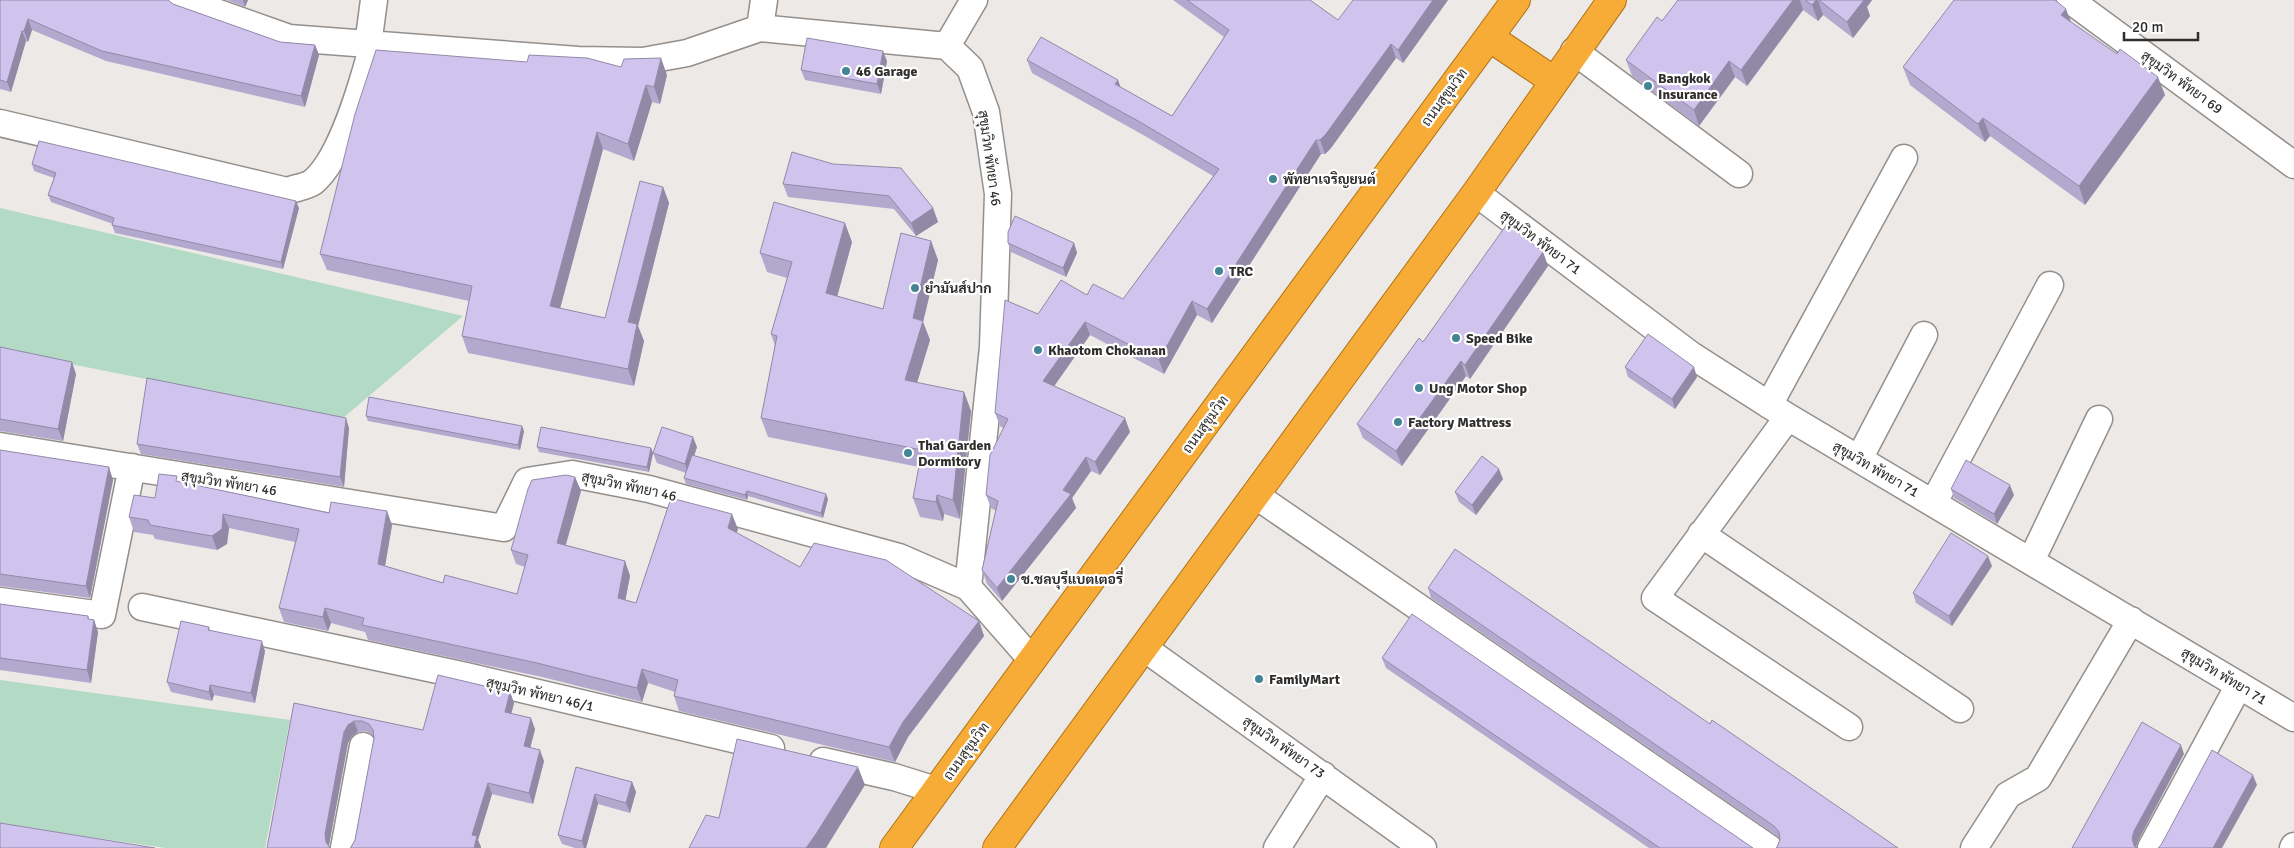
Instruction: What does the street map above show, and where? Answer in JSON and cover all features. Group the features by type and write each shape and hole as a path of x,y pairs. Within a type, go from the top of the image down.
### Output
{"highway":[{"name":"ถนนสุขุมวิท","path":"894,848 1516,0"},
{"path":"997,848 1476,193 1612,0"},
{"path":"1489,37 1554,82"}],"street":[{"path":"182,0 289,38 578,60 643,61 687,53 760,28 947,46 974,0"},
{"path":"0,123 287,190 312,183 329,163 362,85 371,45 374,0"},
{"path":"760,28 764,0"},
{"name":"สุขุมวิท พัทยา 69","path":"2070,0 2294,165"},
{"name":"สุขุมวิท พัทยา 46","path":"947,46 970,68 986,112 998,194 993,347 968,586"},
{"path":"1574,52 1739,174"},
{"path":"1849,727 1655,598 1701,534 1778,411 1904,158"},
{"name":"สุขุมวิท พัทยา 71","path":"1476,193 1691,355 1778,411 1934,502 2294,718"},
{"path":"1934,502 2050,285"},
{"path":"1859,459 1924,335"},
{"path":"2031,561 2098,419"},
{"name":"สุขุมวิท พัทยา 46","path":"0,446 504,528 527,481 572,474 649,489 899,557 968,586 1032,660"},
{"path":"0,601 102,615 132,467"},
{"path":"1255,495 1769,848"},
{"path":"1701,534 1960,709"},
{"name":"สุขุมวิท พัทยา 46/1","path":"142,607 466,676 894,777 936,790"},
{"path":"1974,848 2008,794 2038,778 2131,620"},
{"name":"สุขุมวิท พัทยา 73","path":"1144,648 1423,848"},
{"path":"2151,848 2240,685"},
{"path":"344,848 363,746"},
{"path":"1277,848 1323,775"}],"green space":[{"path":"0,208 463,316 343,418 0,350"},
{"path":"0,680 290,720 265,848 166,848 0,824"}],"building":[{"path":"0,0 168,0 173,4 280,42 315,45 301,96 102,51 28,19 24,31 22,31 7,82 0,80"},
{"path":"1187,0 1310,0 1338,20 1353,0 1433,0 1398,50 1391,44 1326,134 1320,140 1316,140 1207,309 1192,301 1159,360 1085,322 1043,381 1125,418 1095,462 1086,457 1063,490 1071,494 997,588 982,570 998,501 986,495 990,455 1008,419 995,413 1005,300 1038,314 1061,280 1087,295 1093,284 1123,299 1219,169 1140,122 1027,60 1041,37 1118,80 1115,84 1172,116 1229,30"},
{"path":"1678,0 1793,0 1741,70 1729,61 1694,110 1626,60 1657,17 1662,21"},
{"path":"1805,0 1816,0 1812,5"},
{"path":"1819,0 1864,0 1847,22"},
{"path":"1954,0 2055,0 2066,9 2061,15 2117,54 2120,49 2158,77 2079,186 1983,118 1978,124 1903,67"},
{"name":"46 Garage","path":"807,38 883,51 877,84 801,70"},
{"path":"376,50 527,62 529,55 587,58 621,67 624,59 661,58 654,87 646,85 628,144 597,132 550,306 605,318 640,181 663,187 628,322 637,324 628,369 462,336 472,286 320,254 355,114"},
{"path":"39,141 296,201 281,262 112,225 114,218 48,195 56,173 32,164"},
{"path":"792,152 833,164 901,168 933,208 911,223 889,196 783,184"},
{"path":"774,202 845,223 826,293 883,309 901,233 931,241 913,318 923,321 905,380 964,392 953,500 937,495 936,502 913,498 922,450 761,418 777,336 771,334 792,262 760,253"},
{"path":"1015,216 1074,243 1063,268 1008,243 1008,232"},
{"path":"1507,224 1543,252 1465,365 1461,361 1396,451 1357,424 1419,338 1423,342"},
{"path":"1648,334 1694,367 1672,399 1625,367"},
{"path":"0,347 72,362 58,429 0,419"},
{"path":"147,378 346,418 340,477 137,444"},
{"path":"369,397 522,426 518,445 366,416"},
{"path":"541,427 651,448 647,467 537,447"},
{"path":"662,427 693,437 685,464 653,453"},
{"path":"0,450 109,467 86,586 0,574"},
{"path":"692,455 826,494 821,513 747,491 745,495 684,478"},
{"path":"1482,456 1499,469 1472,505 1455,492"},
{"path":"1966,460 2010,485 1994,514 1951,489"},
{"path":"159,474 177,476 176,481 329,513 331,502 387,511 378,564 443,583 445,575 517,594 528,555 511,550 528,489 532,480 566,475 575,477 557,543 625,561 618,598 636,603 671,498 732,514 728,528 800,567 814,543 886,560 979,621 903,722 889,747 674,696 678,680 642,669 637,688 537,663 362,625 364,618 325,608 323,617 279,608 299,529 223,514 222,529 212,536 150,525 148,520 129,517 134,495 155,498"},
{"path":"1951,533 1988,556 1949,616 1913,593"},
{"path":"1455,549 1710,724 1712,720 1898,848 1776,848 1780,840 1779,832 1774,826 1428,588"},
{"path":"0,604 88,616 88,619 94,620 87,670 0,658"},
{"path":"1412,614 1753,848 1660,848 1382,658"},
{"path":"181,621 209,627 208,630 262,641 251,693 210,685 209,692 167,682"},
{"path":"438,675 510,692 505,712 531,718 524,746 540,750 529,793 488,783 472,835 477,836 474,848 350,848 355,840 374,738 373,730 369,724 362,721 354,721 348,725 344,732 325,834 326,842 330,848 267,848 294,703 423,730"},
{"path":"2142,722 2181,745 2134,831 2132,838 2134,846 2137,848 2072,848"},
{"path":"737,739 858,767 806,848 689,848 706,815 719,818"},
{"path":"2212,750 2253,775 2213,848 2158,848 2161,845"},
{"path":"576,767 632,782 626,803 595,794 582,841 558,835"},
{"path":"0,823 155,848 0,848"}],"place":[{"name":"46 Garage","path":"846,71"},
{"name":"Bangkok Insurance","path":"1648,86"},
{"name":"พัทยาเจริญยนต์","path":"1273,179"},
{"name":"TRC","path":"1219,271"},
{"name":"ยำมันส์ปาก","path":"915,288"},
{"name":"Speed Bike","path":"1456,338"},
{"name":"Khaotom Chokanan","path":"1038,350"},
{"name":"Ung Motor Shop","path":"1419,388"},
{"name":"Factory Mattress","path":"1398,422"},
{"name":"Thai Garden Dormitory","path":"908,453"},
{"name":"ช.ชลบุรีแบตเตอรี่","path":"1011,579"},
{"name":"FamilyMart","path":"1259,679"}]}
